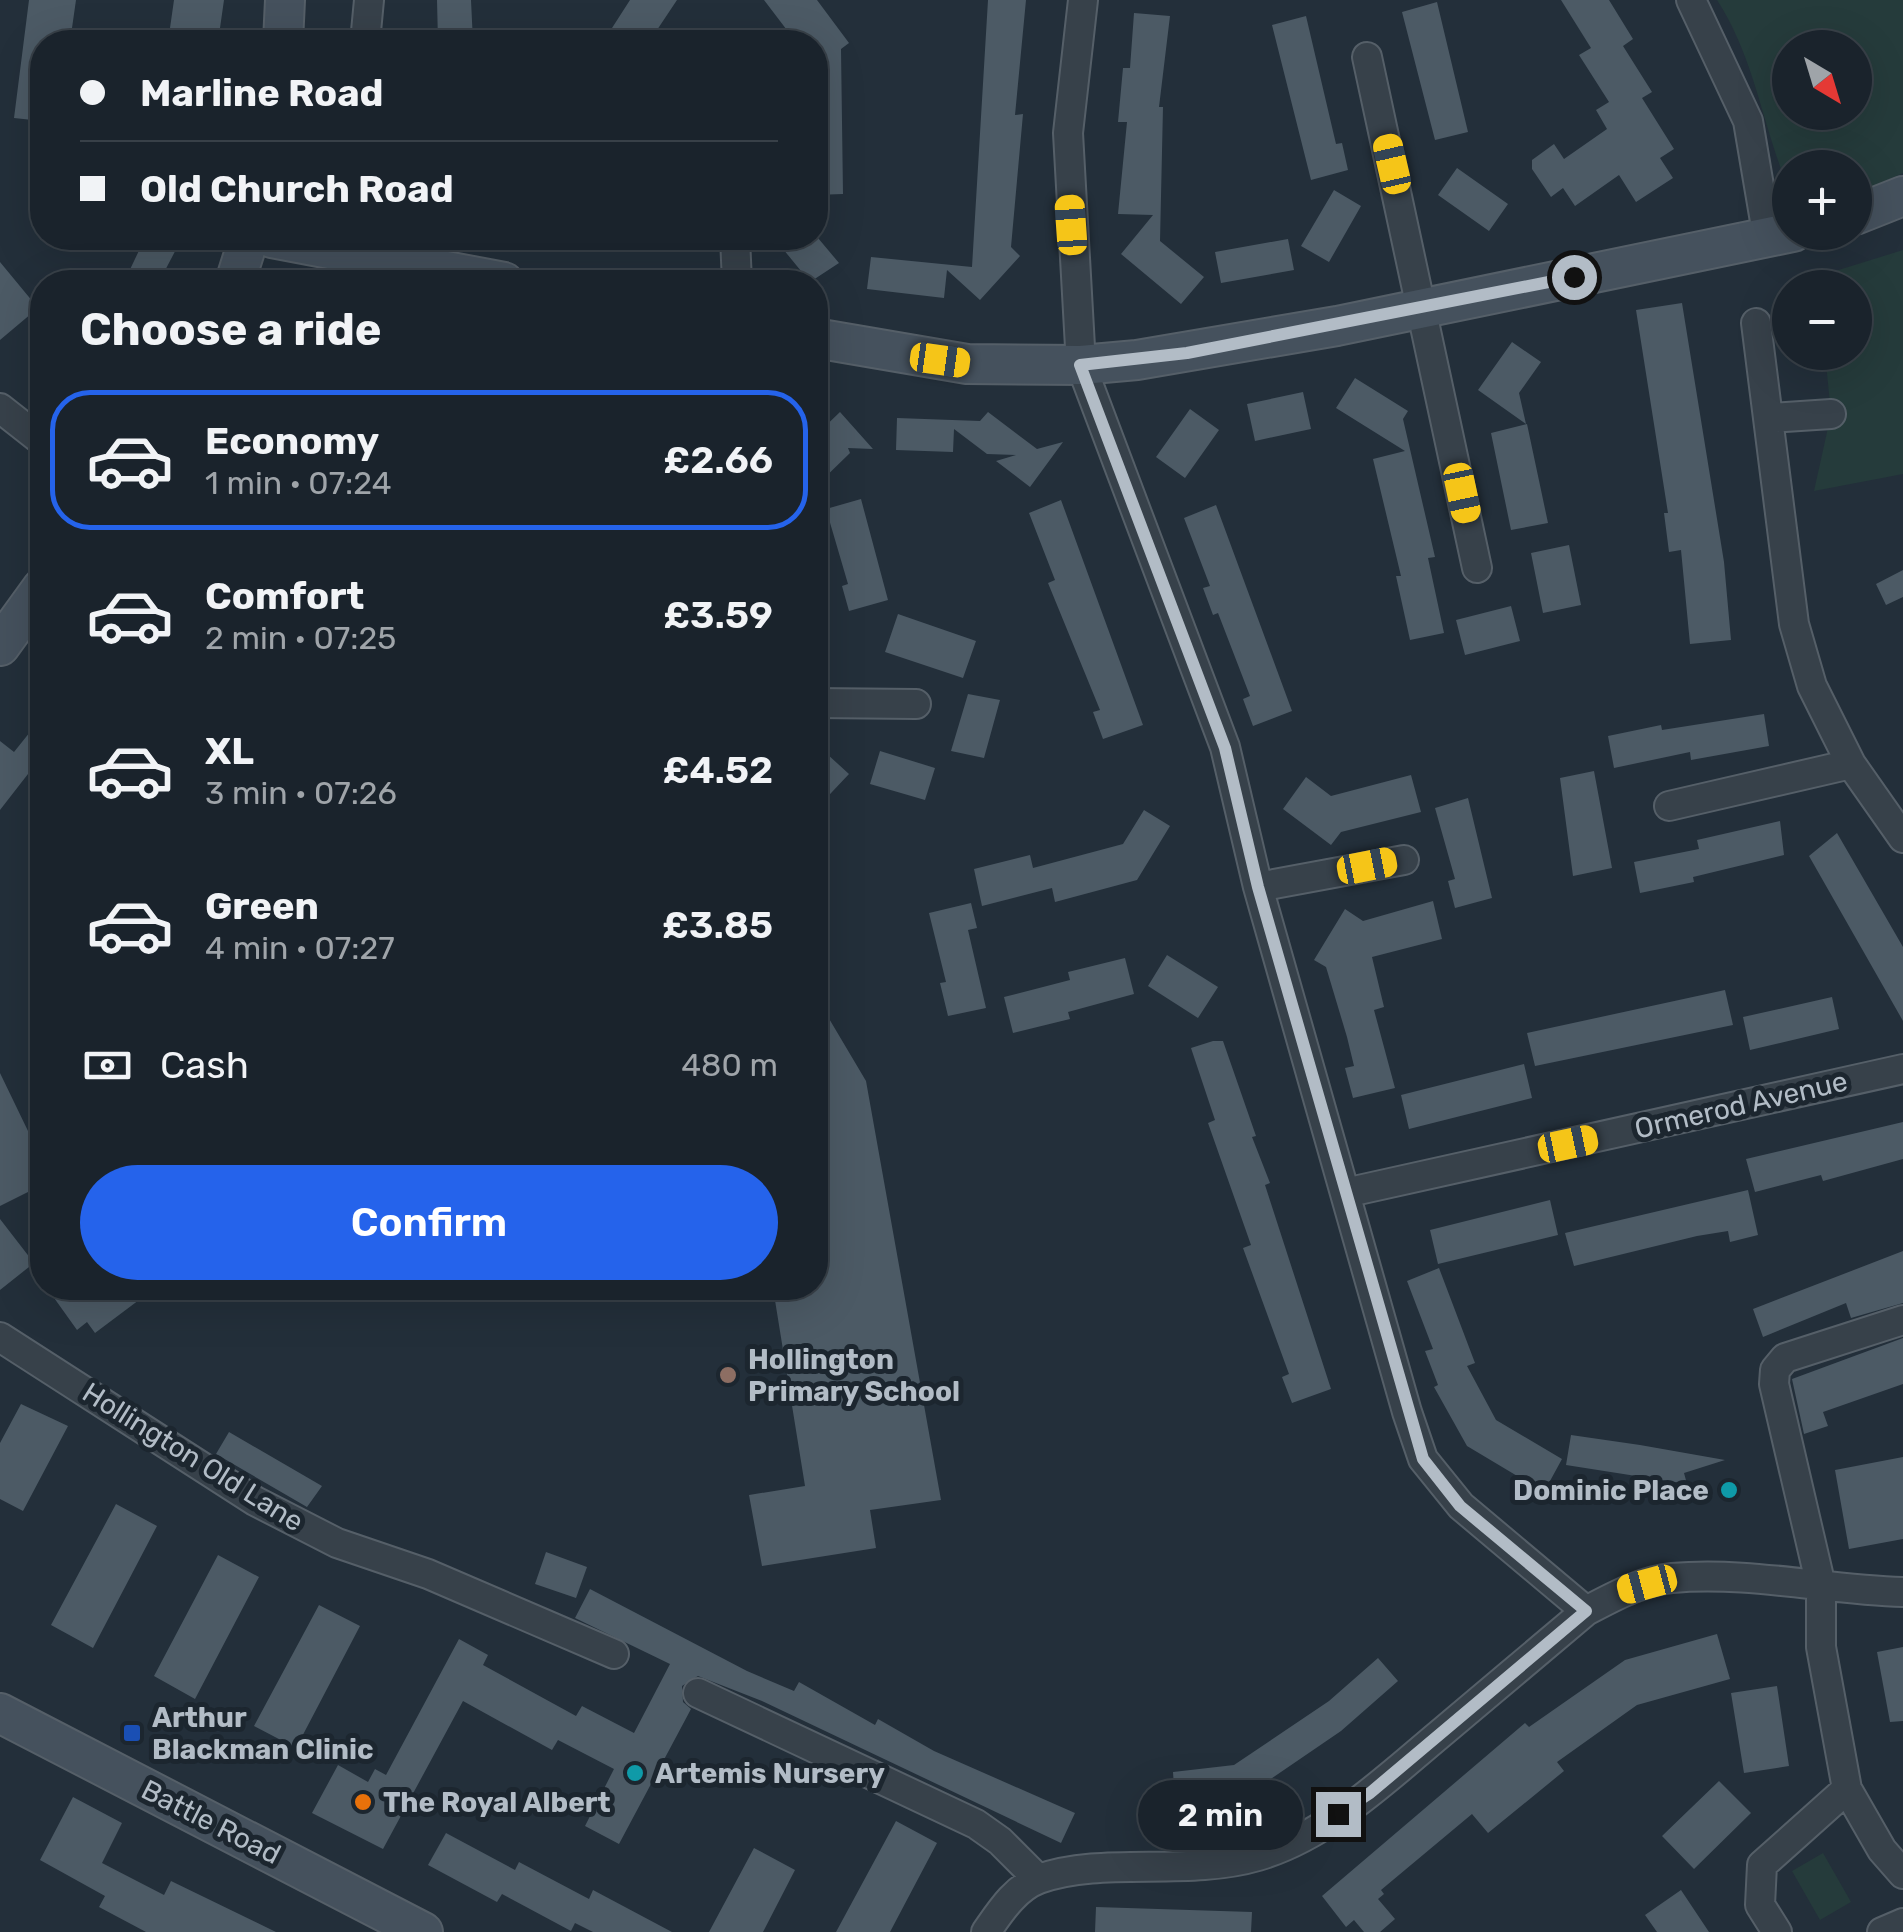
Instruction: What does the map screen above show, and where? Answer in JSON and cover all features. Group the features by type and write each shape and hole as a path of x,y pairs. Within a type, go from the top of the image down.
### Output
{"street":[{"path":"283,30 285,0"},
{"path":"367,30 369,0"},
{"path":"1082,0 1068,133 1080,365 1225,748 1258,887 1423,1459 1460,1506 1586,1611"},
{"path":"1691,0 1748,121 1772,205"},
{"path":"1367,56 1478,568"},
{"path":"1872,208 1903,196"},
{"path":"828,340 967,364 1080,365 1187,353 1772,238"},
{"path":"335,250 441,270"},
{"path":"1756,322 1794,624 1812,686 1851,764 1903,838"},
{"path":"0,408 30,432"},
{"path":"1769,418 1831,414"},
{"path":"0,646 30,605"},
{"path":"828,703 916,704"},
{"path":"1670,806 1851,764"},
{"path":"1258,887 1404,860"},
{"name":"Ormerod Avenue","path":"1345,1193 1903,1069"},
{"path":"1903,1320 1785,1358 1775,1370 1774,1384 1821,1586 1821,1647 1846,1790 1882,1850 1903,1874"},
{"name":"Hollington Old Lane","path":"0,1337 254,1501 337,1543 428,1574 614,1654"},
{"path":"986,1932 1010,1899 1038,1879 1093,1870 1197,1869 1260,1856 1307,1834 1370,1793 1586,1611 1624,1590 1669,1578 1903,1592"},
{"path":"698,1693 976,1824 1000,1841 1038,1879"},
{"name":"Battle Road","path":"0,1712 423,1932"},
{"path":"1777,1932 1760,1905 1762,1865 1846,1790"},
{"path":"1882,1932 1903,1922"}],"green space":[{"path":"1717,0 1903,0 1903,173 1872,187 1872,150 1775,150 1741,46"},
{"path":"1903,250 1903,474 1814,491 1831,414 1827,370 1872,370 1872,270 1839,270"},
{"path":"1823,1853 1851,1902 1820,1920 1792,1871"}],"building":[{"path":"29,0 76,0 72,30 30,30 30,120 14,118"},
{"path":"174,0 224,0 220,30 170,30"},
{"path":"437,0 471,0 472,30 438,30"},
{"path":"630,0 677,0 657,30 611,30"},
{"path":"764,0 817,0 849,43 841,49 843,194 828,195 828,30 787,30"},
{"path":"988,0 1026,0 1015,115 1023,114 1011,247 1020,256 980,300 947,270 944,298 867,289 871,257 972,267"},
{"path":"1561,0 1609,0 1633,39 1623,46 1652,92 1642,98 1674,149 1660,158 1673,178 1636,202 1619,175 1575,206 1563,188 1551,197 1532,169 1532,160 1554,144 1564,159 1607,129 1596,110 1609,102 1579,55 1591,48"},
{"path":"1437,2 1468,132 1435,140 1402,12"},
{"path":"1134,13 1170,16 1159,107 1163,107 1160,241 1204,277 1181,304 1121,254 1153,215 1118,214 1127,122 1118,122 1123,68 1130,68"},
{"path":"1306,16 1336,144 1342,143 1348,170 1311,180 1272,25"},
{"path":"1457,168 1508,204 1489,231 1438,195"},
{"path":"1334,190 1361,206 1329,262 1301,246"},
{"path":"1288,239 1294,270 1221,283 1215,252"},
{"path":"139,250 176,250 165,270 130,270"},
{"path":"784,250 828,250 839,263 828,270 800,270"},
{"path":"0,262 30,298 30,315 0,340"},
{"path":"1682,303 1724,562 1731,640 1690,644 1681,550 1669,552 1664,513 1668,513 1636,310"},
{"path":"1512,342 1541,362 1519,393 1526,424 1478,390"},
{"path":"1355,378 1408,411 1403,419 1435,557 1428,558 1444,633 1410,640 1396,576 1401,576 1373,459 1405,451 1336,408"},
{"path":"1303,392 1311,429 1255,441 1247,404"},
{"path":"1190,409 1219,430 1185,478 1156,457"},
{"path":"840,412 873,449 848,448 850,453 828,474 828,424"},
{"path":"988,412 1037,449 1063,442 1030,487 996,461 1016,455 987,454 954,429 953,452 896,450 897,418 980,421"},
{"path":"1527,424 1548,523 1511,530 1491,433"},
{"path":"861,499 888,600 849,611 842,586 848,584 828,508"},
{"path":"1061,500 1143,725 1103,739 1093,712 1100,710 1048,583 1055,580 1029,513"},
{"path":"1216,505 1292,711 1253,726 1243,699 1250,696 1218,613 1213,615 1203,588 1210,586 1184,518"},
{"path":"1569,545 1581,605 1543,613 1531,553"},
{"path":"1903,570 1903,597 1886,605 1876,584"},
{"path":"1511,606 1520,641 1465,655 1456,620"},
{"path":"898,614 976,641 963,678 885,652"},
{"path":"968,694 1000,700 984,758 951,751"},
{"path":"1764,714 1769,746 1691,760 1690,752 1614,768 1608,736 1661,725 1662,730"},
{"path":"30,732 30,771 0,810 0,741 14,752"},
{"path":"880,751 935,768 925,800 870,784"},
{"path":"828,755 849,774 828,796"},
{"path":"1594,771 1612,868 1573,876 1560,778"},
{"path":"1411,775 1421,812 1341,832 1331,845 1283,809 1306,777 1331,796"},
{"path":"1468,798 1492,898 1455,908 1448,881 1455,879 1435,808"},
{"path":"1144,810 1170,826 1137,880 1055,902 1052,888 982,906 974,869 1030,855 1033,868 1123,844"},
{"path":"1780,821 1784,855 1693,877 1694,882 1640,893 1634,862 1699,849 1697,840"},
{"path":"1837,833 1903,947 1903,1021 1809,856"},
{"path":"1433,901 1442,939 1372,957 1384,1007 1374,1010 1395,1088 1353,1098 1345,1068 1354,1066 1347,1037 1326,967 1314,960 1345,909 1363,921"},
{"path":"971,903 977,928 968,930 986,1008 948,1016 940,983 946,982 929,913"},
{"path":"1167,955 1218,987 1198,1018 1148,986"},
{"path":"1125,958 1134,994 1068,1012 1070,1019 1013,1033 1004,997 1070,980 1068,972"},
{"path":"1725,990 1733,1025 1535,1066 1527,1033"},
{"path":"1832,997 1839,1029 1750,1050 1743,1017"},
{"path":"828,1017 866,1081 941,1500 870,1510 876,1548 762,1566 749,1495 805,1486 775,1300 828,1300"},
{"path":"1223,1041 1256,1136 1252,1137 1270,1183 1265,1185 1331,1389 1292,1403 1282,1377 1289,1374 1243,1248 1251,1245 1208,1123 1215,1120 1191,1048"},
{"path":"1524,1064 1532,1098 1409,1129 1401,1095"},
{"path":"0,1073 30,1135 30,1191 0,1206"},
{"path":"1903,1122 1903,1159 1823,1181 1821,1175 1755,1192 1746,1159"},
{"path":"1748,1190 1758,1235 1730,1242 1728,1231 1697,1236 1574,1266 1565,1233"},
{"path":"1550,1200 1558,1235 1438,1264 1430,1230"},
{"path":"0,1219 30,1258 30,1266 0,1290"},
{"path":"1903,1251 1903,1303 1851,1318 1846,1303 1763,1337 1753,1309"},
{"path":"1439,1268 1475,1363 1467,1366 1496,1420 1562,1459 1544,1492 1467,1446 1434,1387 1438,1385 1425,1351 1433,1349 1407,1281"},
{"path":"56,1300 139,1300 95,1333 87,1322 77,1330"},
{"path":"1903,1338 1903,1384 1823,1412 1828,1426 1804,1434 1792,1379"},
{"path":"21,1404 68,1426 23,1511 0,1499 0,1443"},
{"path":"229,1432 322,1486 307,1507 216,1454"},
{"path":"1571,1435 1725,1460 1684,1473 1687,1484 1566,1465"},
{"path":"1903,1457 1903,1539 1849,1549 1835,1470"},
{"path":"116,1504 157,1526 93,1648 51,1625"},
{"path":"546,1552 587,1567 576,1598 535,1584"},
{"path":"218,1555 259,1577 195,1699 154,1676"},
{"path":"590,1589 747,1671 794,1691 799,1682 875,1725 878,1719 934,1751 1075,1813 1061,1843 762,1701 698,1676 682,1686 683,1702 691,1709 619,1844 585,1826 614,1769 558,1740 552,1750 463,1701 383,1849 312,1813 338,1765 368,1782 375,1769 386,1775 459,1639 488,1655 483,1665 576,1716 582,1706 634,1733 670,1664 575,1618"},
{"path":"319,1605 360,1626 296,1748 254,1726"},
{"path":"1717,1634 1730,1679 1637,1705 1557,1762 1564,1771 1488,1833 1472,1814 1381,1890 1384,1894 1378,1899 1395,1919 1380,1932 1364,1932 1354,1920 1346,1927 1322,1896 1525,1723 1529,1727 1625,1660"},
{"path":"1903,1647 1903,1721 1890,1722 1877,1652"},
{"path":"1378,1658 1398,1681 1341,1731 1246,1796 1175,1803 1173,1772 1234,1765 1329,1701"},
{"path":"1777,1686 1789,1766 1744,1773 1731,1693"},
{"path":"1719,1781 1751,1813 1694,1869 1662,1836"},
{"path":"73,1797 122,1823 102,1863 164,1895 171,1881 276,1932 146,1932 99,1907 105,1896 40,1860"},
{"path":"896,1821 937,1843 890,1932 836,1932"},
{"path":"446,1833 515,1870 519,1862 589,1899 593,1890 672,1932 593,1932 575,1923 571,1931 502,1894 497,1902 428,1865"},
{"path":"754,1848 795,1870 763,1932 709,1932"},
{"path":"1681,1890 1709,1932 1657,1932 1645,1915"},
{"path":"1096,1907 1252,1912 1251,1932 1095,1932"}],"place":[{"name":"Hollington Primary School","path":"728,1375"},
{"name":"Dominic Place","path":"1729,1490"},
{"name":"Arthur Blackman Clinic","path":"132,1733"},
{"name":"Artemis Nursery","path":"635,1773"},
{"name":"The Royal Albert","path":"363,1802"}],"route":[{"path":"1338,1814 1370,1793 1586,1611 1460,1506 1423,1459 1258,887 1225,748 1080,365 1187,353 1574,277"}]}
